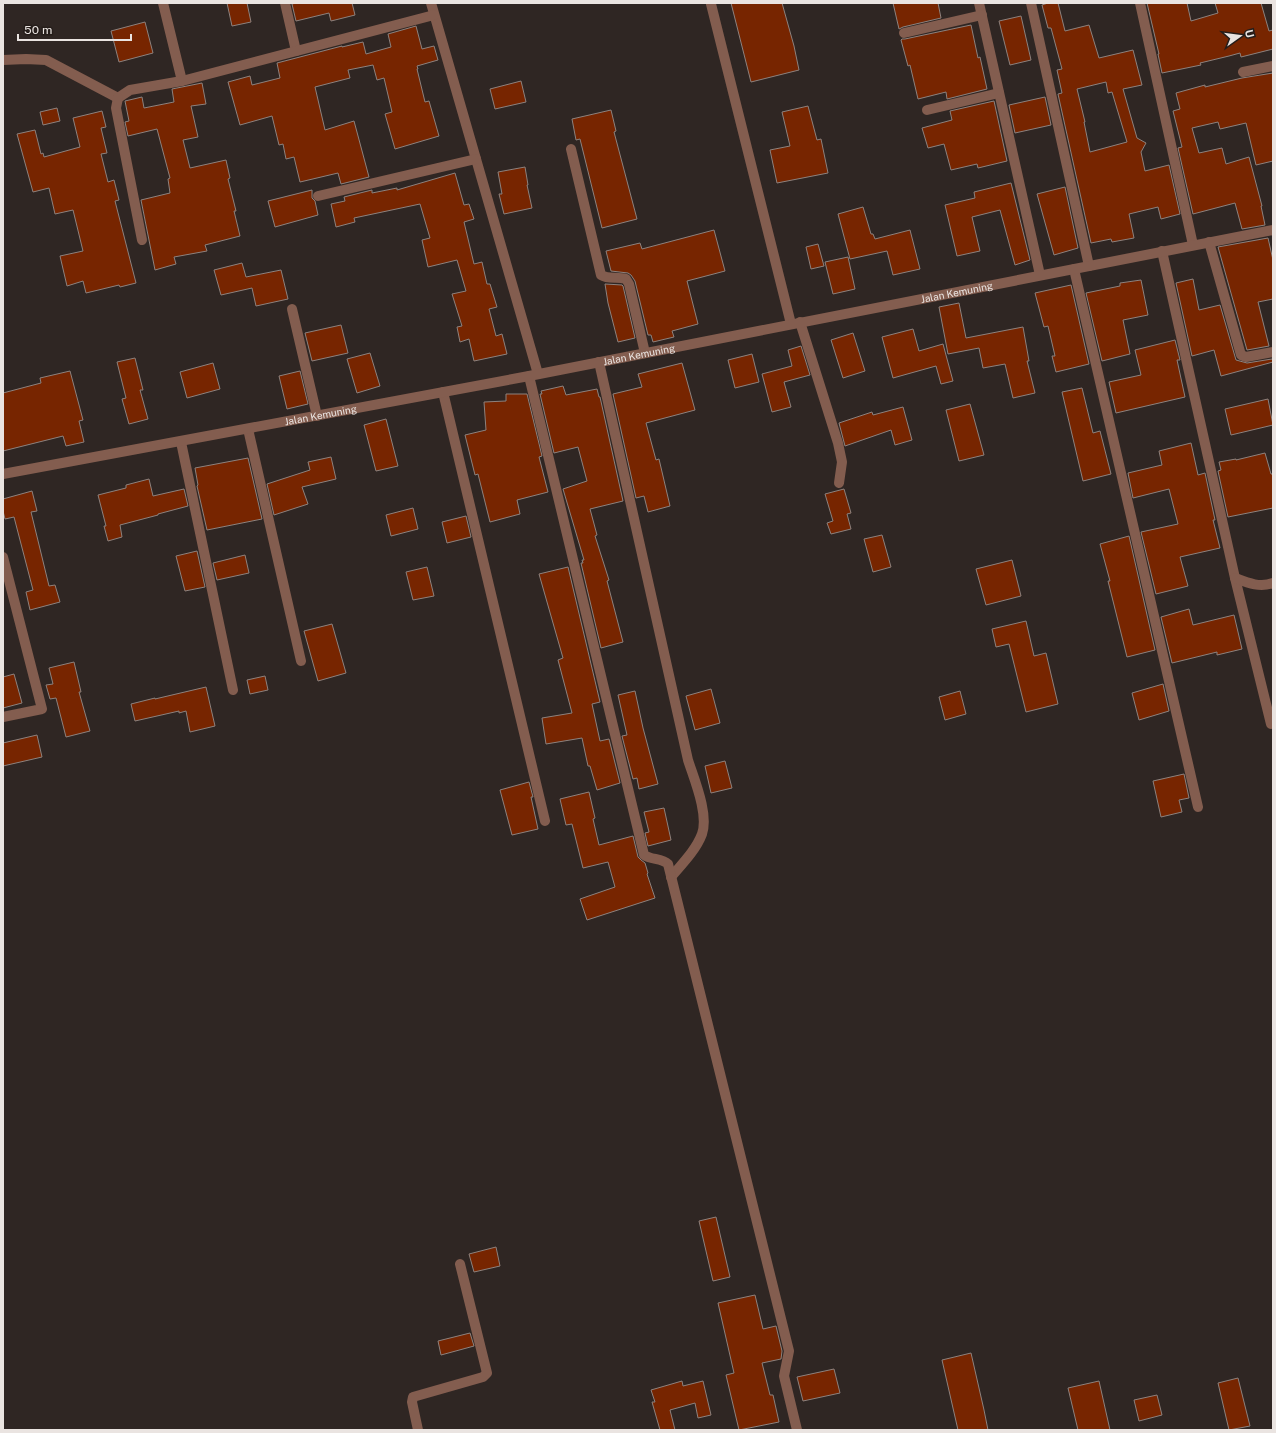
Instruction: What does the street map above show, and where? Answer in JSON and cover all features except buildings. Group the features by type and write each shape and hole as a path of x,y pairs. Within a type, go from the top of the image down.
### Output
{"street":[{"path":"163,3 182,81"},
{"path":"285,3 296,51"},
{"path":"431,3 476,159 533,375 644,855 648,858 666,862 668,864 789,1351 784,1376 797,1430"},
{"path":"979,3 1040,275"},
{"path":"1031,3 1090,266"},
{"path":"1140,3 1193,245"},
{"path":"711,4 796,323 838,443 842,462 839,483"},
{"path":"142,240 116,108 118,98 130,90 182,81 434,15"},
{"path":"904,33 982,15"},
{"path":"3,60 26,58 46,60 118,98"},
{"path":"1244,72 1273,66"},
{"path":"927,110 999,93"},
{"path":"572,149 601,275 606,278 621,277 626,279 629,284 645,353"},
{"path":"318,196 476,159"},
{"name":"Jalan Kemuning","path":"3,474 181,442 533,375 1193,245 1272,233"},
{"path":"1209,242 1241,355 1246,357 1273,352"},
{"path":"1162,251 1235,578 1271,724"},
{"path":"1074,269 1198,807"},
{"path":"292,309 317,416"},
{"path":"599,362 688,760 701,803 704,820 702,834 691,852 671,876"},
{"path":"443,392 545,821"},
{"path":"248,429 301,661"},
{"path":"181,442 233,690"},
{"path":"3,557 42,709 3,717"},
{"path":"1235,578 1254,585 1267,585 1273,583"},
{"path":"418,1430 412,1402 413,1397 483,1377 487,1373 460,1264"}]}
